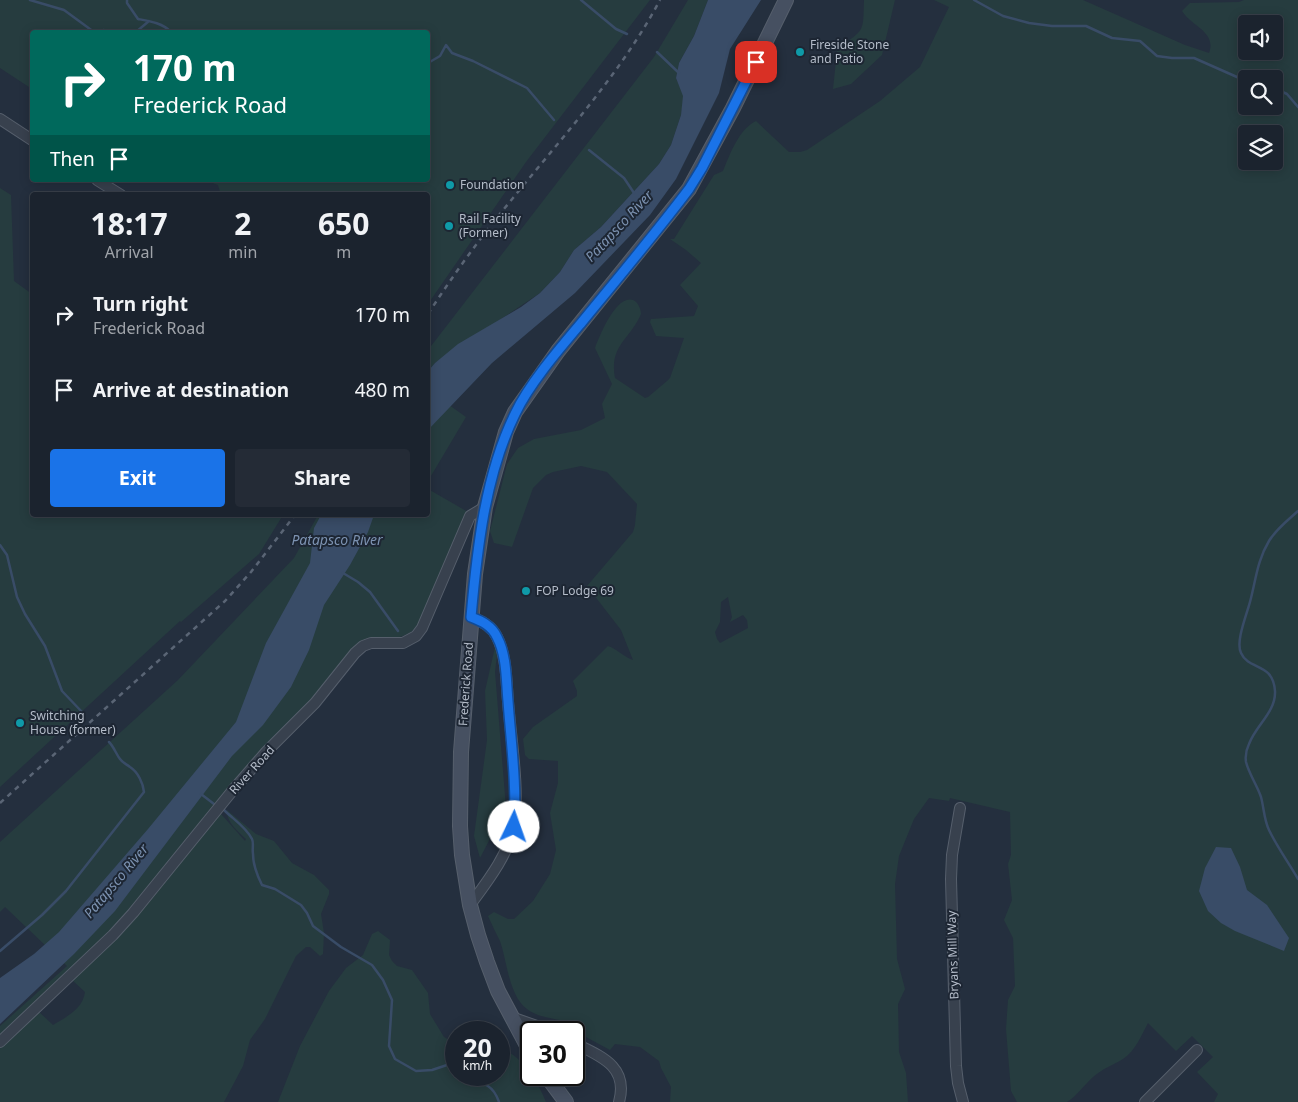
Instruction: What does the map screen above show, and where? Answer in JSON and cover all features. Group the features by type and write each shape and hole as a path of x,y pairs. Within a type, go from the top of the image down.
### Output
{"main road":[{"name":"Frederick Road","path":"520,1034 498,991 487,962 470,905 462,855 461,752 474,574 485,508 506,432 515,412 558,351 689,189 733,108 786,0"},
{"path":"554,1086 566,1102"}],"street":[{"path":"0,119 30,139"},
{"path":"100,182 116,192"},
{"name":"River Road","path":"0,1042 113,935 233,790 266,752 315,703 355,653 363,646 371,643 403,643 416,636 422,628 470,516 485,508"},
{"path":"470,905 490,879 500,861 514,827 515,807 513,759 503,654 496,635 491,628 482,621 471,617"},
{"name":"Bryans Mill Way","path":"960,808 953,848 951,879 956,1066 963,1102"},
{"path":"511,1018 520,1021"},
{"path":"585,1049 606,1060 615,1068 620,1076 619,1102"},
{"path":"1145,1102 1198,1050"}],"green space":[{"path":"0,0 650,0 526,162 430,301 430,192 220,192 218,185 210,182 430,182 430,30 30,30 30,88 0,68"},
{"path":"688,0 708,0 694,36 679,63 676,78 684,96 681,115 671,145 659,164 601,227 574,250 560,272 540,293 435,363 430,369 430,347 654,57"},
{"path":"864,0 895,0 882,55 851,84 833,89 838,48 861,29"},
{"path":"934,0 1083,0 1185,45 1209,53 1211,46 1206,34 1182,11 1190,3 1298,0 1298,1102 1214,1102 1218,1094 1197,1072 1213,1057 1192,1036 1176,1051 1148,1023 1138,1042 1128,1055 1096,1074 1067,1102 1017,1102 1011,1091 1006,1029 1008,1000 1015,986 1013,938 1004,920 1012,900 1008,864 1011,855 1010,812 950,798 949,801 929,798 914,819 899,856 895,884 897,959 905,989 898,1004 899,1052 906,1073 908,1102 670,1102 671,1087 659,1061 640,1047 615,1044 610,1050 585,1036 585,1021 561,1021 534,1013 521,1003 512,987 500,941 488,916 494,912 508,919 514,919 533,901 550,874 556,850 550,813 558,783 558,761 529,759 525,755 523,739 533,727 577,696 573,681 608,646 633,660 621,630 587,586 633,532 637,504 607,472 581,466 553,472 546,475 533,488 512,547 494,543 490,531 507,464 518,448 534,439 581,430 605,418 602,404 612,384 595,348 609,318 620,303 633,300 640,308 641,314 618,350 614,367 615,378 645,398 670,378 684,338 656,336 650,322 651,319 694,316 698,306 680,285 701,263 670,239 674,239 714,175 723,171 740,136 750,125 756,121 789,152 807,150 880,101 920,67 949,7","holes":["728,597 732,617 730,622 743,615 747,620 748,628 720,643 715,632 720,622 721,602"]},
{"path":"0,188 11,195 14,281 30,293 30,517 282,517 259,554 180,621 0,787"},
{"path":"430,391 466,417 430,478"},
{"path":"430,490 468,512 419,625 403,636 391,639 370,639 214,806 245,841 246,839 230,822 227,810 256,834 274,841 292,863 314,875 329,890 321,914 324,933 323,954 320,956 310,947 306,947 296,956 265,1019 250,1040 243,1066 224,1102 0,1102 0,1026 67,966 5,907 0,912 0,842 178,680 294,558 317,517 430,517","holes":["71,979 85,992 84,998 68,1016 53,1025 37,1010"]},
{"path":"495,647 497,655 495,672 506,808 480,858 474,836 487,740 485,691"},
{"path":"378,931 390,940 389,955 392,961 397,966 412,970 428,993 430,1014 445,1038 445,1086 510,1086 510,1053 520,1061 520,1086 538,1086 546,1102 278,1102 300,1046 329,991 346,968 363,955 372,934"}],"water":[{"name":"Patapsco River","path":"708,0 761,0 730,49 719,93 676,179 650,215 575,293 492,363 430,428 430,369 458,344 521,307 540,293 560,272 574,250 601,227 659,164 671,145 681,115 683,96 676,78 679,63 694,36"},
{"name":"Patapsco River","path":"320,517 373,517 368,532 350,565 324,605 309,650 291,687 263,725 232,756 115,911 74,954 0,1024 0,978 34,954 59,932 148,829 236,722 266,643 310,563 314,528"},
{"path":"1216,847 1231,848 1240,867 1247,890 1267,905 1289,938 1284,951 1235,931 1221,923 1208,911 1199,891 1205,868"}],"waterway":[{"path":"30,0 64,10 91,30"},
{"path":"127,0 127,3 138,19 160,24 169,30"},
{"path":"581,0 616,29 627,34"},
{"path":"974,0 1003,16 1029,23 1052,26 1086,26 1112,38 1140,41 1157,56 1194,58 1238,77"},
{"path":"138,30 149,21"},
{"path":"430,62 440,56 446,45 452,53 473,61 527,88 554,120"},
{"path":"657,52 679,73"},
{"path":"1283,92 1287,94 1298,107"},
{"path":"589,150 624,178 634,193"},
{"path":"1298,511 1275,533 1262,555 1240,641 1241,653 1245,659 1270,675 1275,691 1269,712 1252,737 1246,750 1246,762 1261,797 1269,830 1298,879"},
{"path":"0,545 7,555 17,597 45,646 62,691 82,712"},
{"path":"343,573 370,592 398,631"},
{"path":"0,951 42,915 66,891 144,792 138,775 121,760 109,742"},
{"path":"201,794 214,804"},
{"path":"224,810 243,827 252,839 253,858 262,885 275,889 301,905 313,926 341,947 372,965 383,980 392,1000 389,1046 395,1059 416,1071 432,1070 445,1066"},
{"path":"488,1086 495,1093 499,1102"}],"railway":[{"path":"430,311 490,226 610,78 645,27 660,0"},
{"path":"0,803 225,601 251,572 293,517"}],"place":[{"name":"Fireside Stone and Patio","path":"800,52"},
{"name":"Foundation","path":"450,185"},
{"name":"Rail Facility (Former)","path":"449,226"},
{"name":"FOP Lodge 69","path":"526,591"},
{"name":"Switching House (former)","path":"20,723"}],"route":[{"path":"514,827 514,768 503,654 501,645 491,628 482,621 471,617 474,574 485,508 506,432 515,412 558,351 689,189 702,168 756,62"}]}
